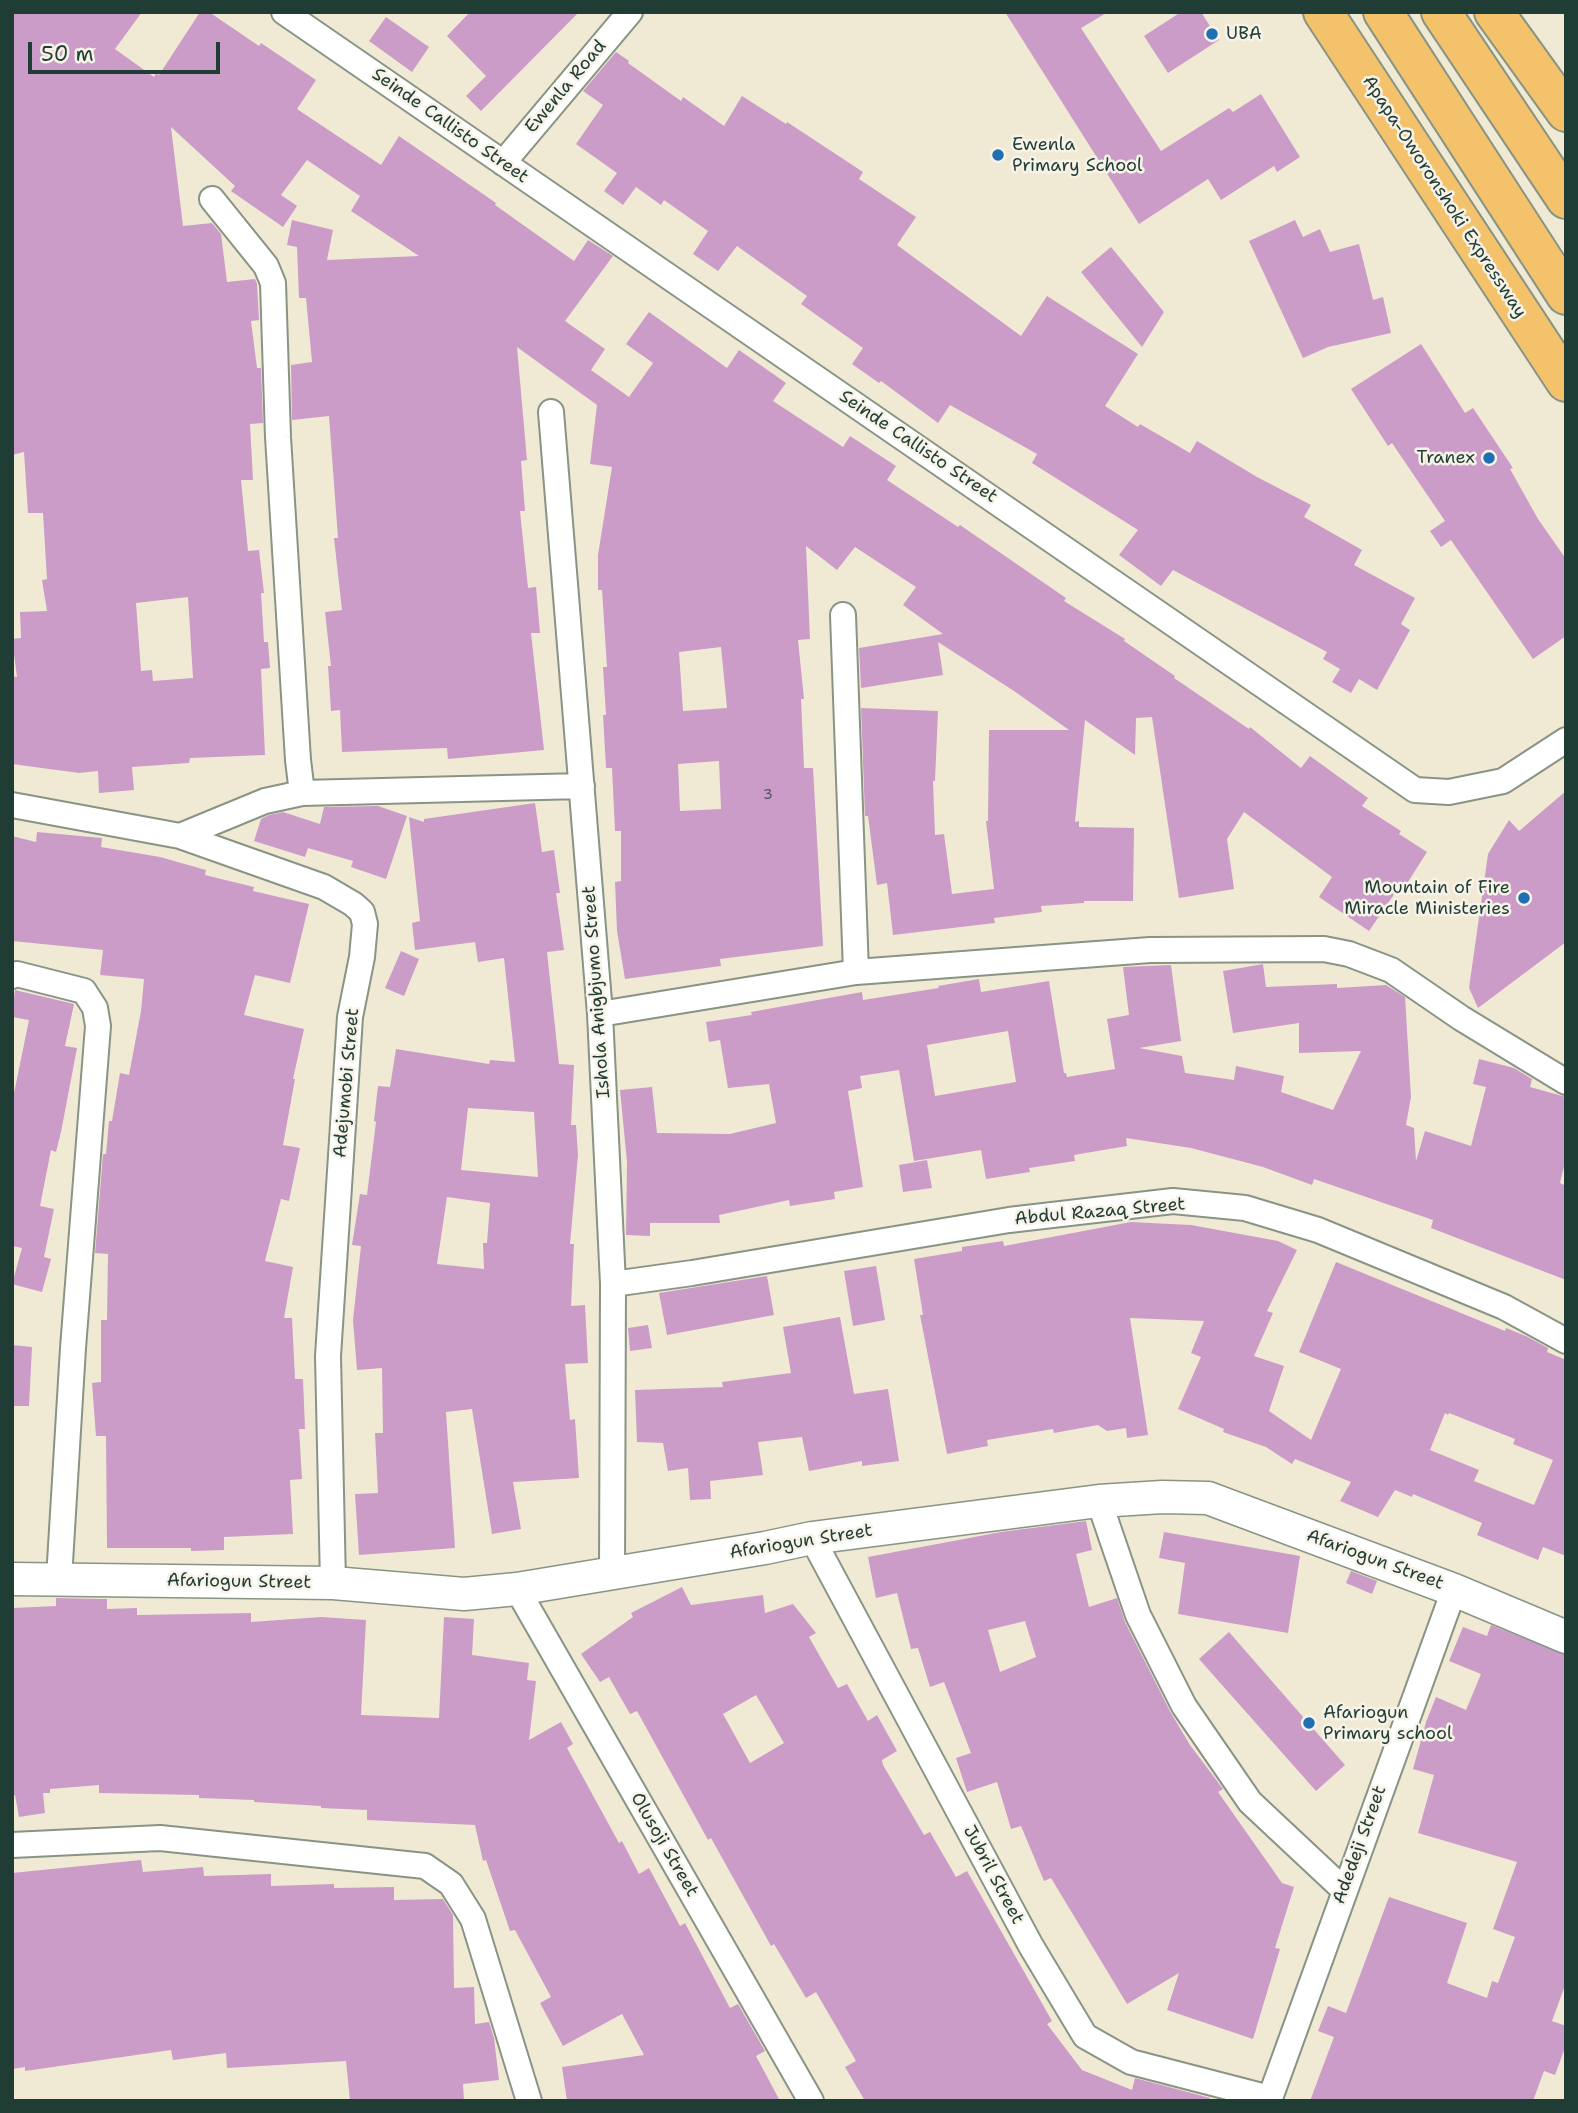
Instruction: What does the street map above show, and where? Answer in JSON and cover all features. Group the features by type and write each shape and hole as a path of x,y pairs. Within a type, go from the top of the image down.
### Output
{"main road":[{"name":"Apapa-Oworonshoki Expressway","path":"1323,12 1566,382"},
{"path":"1384,12 1566,295"},
{"path":"1441,12 1566,199"},
{"path":"1494,12 1566,112"}],"street":[{"name":"Seinde Callisto Street","path":"284,12 1415,790 1449,792 1503,781 1566,740"},
{"name":"Ewenla Road","path":"503,163 630,12"},
{"path":"212,199 266,266 273,283 278,437 302,793"},
{"name":"Ishola Anigbjumo Street","path":"551,412 600,1014 613,1284 612,1574"},
{"path":"843,615 856,972"},
{"path":"180,836 265,801 302,793 582,786"},
{"name":"Adejumobi Street","path":"12,805 180,836 324,887 354,904 362,912 365,924 362,957 350,1017 328,1356 333,1583"},
{"path":"600,1014 856,972 1150,950 1324,949 1349,954 1391,970 1461,1018 1566,1082"},
{"path":"12,976 17,974 84,991 94,1008 98,1026 73,1348 59,1579"},
{"name":"Abdul Razaq Street","path":"613,1284 1009,1220 1173,1201 1245,1208 1318,1230 1504,1307 1566,1341"},
{"name":"Afariogun Street","path":"12,1579 333,1583 464,1594 517,1589 612,1574 812,1538 1099,1501 1162,1497 1208,1498 1564,1632"},
{"path":"1099,1501 1138,1615 1184,1706 1250,1802 1344,1890"},
{"name":"Jubril Street","path":"812,1538 1031,1946 1085,2036 1131,2062 1269,2099"},
{"name":"Olusoji Street","path":"517,1589 811,2101"},
{"name":"Adedeji Street","path":"1269,2099 1454,1590"},
{"path":"12,1845 160,1838 425,1866 451,1884 473,1919 528,2101"}],"building":[{"path":"12,12 142,12 115,49 154,77 156,73 159,75 200,12 209,12 316,80 297,109 381,165 399,136 574,261 588,240 613,256 565,321 605,349 591,370 629,397 653,363 626,344 649,312 727,368 739,350 786,383 773,401 843,447 850,436 896,466 887,480 958,527 960,525 1066,598 1064,601 1125,639 1124,641 1175,676 1174,678 1249,729 1250,727 1301,768 1310,756 1368,798 1362,806 1401,831 1399,834 1427,852 1401,893 1397,890 1369,931 1319,897 1332,877 1244,812 1227,839 1234,889 1179,898 1152,717 1136,718 1135,755 1085,720 1075,822 1079,821 1079,827 1134,828 1133,901 1084,901 1041,906 1042,912 994,918 995,923 893,935 887,883 877,885 868,816 865,816 861,708 938,711 933,781 935,835 944,834 952,894 994,889 986,821 989,730 1069,730 938,642 943,675 861,688 859,648 943,634 903,605 916,587 855,547 837,570 806,546 810,639 798,640 804,699 801,699 804,768 813,768 823,946 720,959 721,966 625,979 617,931 615,882 621,881 621,831 615,831 612,768 606,768 603,667 607,667 602,590 598,590 598,555 612,467 590,464 597,405 517,347 527,460 521,461 525,511 520,511 528,588 536,587 540,633 531,633 544,750 448,759 447,748 342,752 340,710 331,711 328,666 331,666 325,612 342,610 334,538 338,538 329,416 292,420 291,365 312,362 306,298 299,298 297,247 287,245 292,220 333,230 327,260 419,256 351,211 360,196 307,160 281,195 297,206 283,227 231,191 235,186 171,127 183,226 212,223 221,234 227,282 255,279 257,284 259,320 251,321 257,368 261,368 263,423 250,424 253,480 241,480 248,551 259,550 264,593 261,593 264,642 268,642 270,668 261,669 265,755 190,758 189,763 132,767 134,790 99,793 98,771 79,773 12,764 12,676 17,677 12,639 21,638 20,612 47,611 42,580 47,579 43,513 28,513 24,452 12,455","holes":["188,597 193,678 153,681 152,670 141,671 136,603","721,647 727,708 683,711 679,652","719,761 721,809 680,811 678,764"]},
{"path":"470,12 579,12 481,111 466,96 486,76 447,36"},
{"path":"1005,12 1108,12 1081,28 1161,151 1229,108 1233,112 1261,94 1300,157 1277,172 1274,166 1221,200 1208,179 1139,224"},
{"path":"1181,12 1201,12 1219,40 1168,73 1144,36"},
{"path":"386,17 429,47 412,72 369,41"},
{"path":"616,52 681,101 683,97 724,126 742,96 863,172 859,179 916,217 897,245 1021,336 1047,296 1138,354 1105,406 1138,427 1140,424 1190,453 1197,441 1311,505 1304,517 1362,550 1354,565 1415,598 1401,624 1410,630 1377,690 1359,679 1351,693 1332,682 1340,669 1323,659 1327,652 1173,570 1161,586 1119,555 1138,530 1032,463 1037,454 950,405 938,423 881,381 879,383 852,364 863,348 801,304 807,296 737,246 718,271 693,254 708,231 664,200 661,205 636,187 623,205 604,191 617,173 576,144 603,105 583,91"},
{"path":"1295,220 1303,237 1320,229 1330,252 1359,244 1373,300 1383,297 1391,333 1328,347 1303,358 1249,241"},
{"path":"1111,247 1164,312 1142,347 1081,272"},
{"path":"1421,344 1465,413 1473,408 1513,468 1510,469 1538,519 1566,559 1566,636 1533,659 1451,540 1441,547 1430,531 1445,521 1392,443 1388,446 1351,389"},
{"name":"Mountain of Fire Miracle Ministeries","path":"1566,791 1566,942 1478,1008 1469,988 1488,854 1509,820 1519,831"},
{"path":"535,803 542,852 554,850 560,893 556,893 564,950 547,952 559,1064 574,1065 571,1125 576,1125 578,1155 570,1244 574,1244 571,1306 585,1305 588,1363 565,1364 570,1420 575,1419 579,1478 513,1482 521,1529 492,1534 472,1409 446,1412 455,1548 359,1555 355,1494 378,1493 375,1433 383,1433 382,1368 357,1370 353,1320 361,1246 352,1245 360,1194 367,1195 378,1086 390,1087 396,1049 489,1064 490,1060 515,1062 504,958 478,962 475,942 415,950 412,923 420,921 409,817 424,822 424,819","holes":["468,1108 534,1112 538,1177 461,1170","447,1197 490,1203 487,1243 483,1243 484,1269 437,1264"]},
{"path":"378,806 407,816 386,879 351,867 353,861 308,848 305,857 254,841 261,819 269,815 283,812 320,824 324,807"},
{"path":"37,832 102,838 101,847 160,857 206,870 205,875 254,887 253,891 309,904 290,983 255,975 244,1015 304,1029 283,1145 300,1148 289,1201 281,1199 265,1261 293,1267 284,1318 292,1318 295,1379 303,1379 305,1429 299,1429 302,1479 290,1480 293,1534 224,1537 224,1550 107,1548 106,1436 96,1436 92,1383 101,1382 101,1320 107,1320 108,1254 95,1253 103,1154 106,1154 109,1121 112,1121 120,1073 129,1075 144,979 100,975 103,950 12,941 12,836 36,842"},
{"path":"401,951 419,959 404,996 385,988"},
{"path":"1263,964 1266,987 1337,984 1337,988 1386,985 1405,997 1411,1097 1406,1125 1414,1128 1416,1161 1425,1131 1471,1146 1486,1087 1473,1084 1479,1059 1514,1068 1532,1079 1530,1087 1566,1097 1566,1158 1560,1183 1566,1186 1566,1280 1431,1228 1433,1220 1314,1179 1312,1185 1263,1167 1191,1148 1126,1138 1127,1146 1074,1155 1075,1161 1029,1168 1030,1172 986,1179 981,1150 914,1161 899,1070 860,1076 862,1088 848,1091 863,1187 834,1192 835,1199 790,1206 789,1200 719,1215 720,1223 650,1223 650,1236 626,1235 627,1162 620,1090 652,1087 657,1133 730,1134 776,1123 769,1084 728,1088 720,1040 709,1042 706,1022 862,992 863,1000 979,979 981,992 1049,981 1064,1073 1067,1077 1115,1069 1107,1019 1129,1015 1123,967 1171,965 1181,1041 1139,1048 1182,1056 1185,1073 1234,1080 1236,1066 1284,1076 1281,1092 1333,1110 1361,1051 1299,1053 1299,1023 1233,1033 1223,971","holes":["1008,1031 1016,1082 935,1096 927,1045"]},
{"path":"15,990 74,1004 65,1046 77,1048 61,1132 56,1152 51,1150 40,1206 54,1209 44,1257 51,1259 42,1292 12,1284 22,1248 12,1246 12,1103 29,1020 12,1017"},
{"path":"927,1160 932,1188 903,1192 899,1165"},
{"path":"1131,1222 1191,1225 1278,1241 1297,1250 1267,1311 1273,1313 1254,1356 1284,1366 1269,1411 1311,1440 1341,1369 1299,1352 1336,1262 1505,1331 1506,1328 1548,1348 1547,1352 1566,1360 1566,1556 1543,1547 1538,1560 1477,1535 1482,1523 1413,1494 1412,1497 1395,1490 1378,1517 1340,1501 1351,1482 1295,1459 1292,1464 1266,1447 1223,1432 1224,1429 1178,1409 1201,1357 1191,1353 1204,1321 1130,1318 1148,1435 1127,1438 1126,1428 1107,1431 1098,1425 1054,1433 1053,1429 987,1440 988,1446 947,1454 920,1315 923,1315 914,1259 962,1251 962,1247 1003,1241 1004,1246","holes":["1445,1413 1449,1413 1515,1439 1513,1444 1553,1460 1534,1505 1474,1481 1479,1470 1430,1450"]},
{"path":"876,1266 885,1320 853,1326 844,1271"},
{"path":"767,1276 774,1315 667,1335 659,1293"},
{"path":"840,1317 854,1394 888,1389 899,1461 862,1466 862,1461 809,1471 802,1437 758,1442 763,1475 710,1481 711,1499 690,1500 688,1468 668,1471 663,1443 637,1442 635,1390 723,1387 722,1382 791,1373 783,1327"},
{"path":"648,1325 652,1348 630,1351 628,1328"},
{"path":"12,1345 32,1347 29,1406 12,1406"},
{"path":"1086,1521 1092,1550 1076,1554 1089,1607 1117,1598 1125,1622 1171,1713 1190,1745 1223,1789 1218,1792 1282,1883 1294,1887 1275,1948 1280,1949 1253,2039 1167,2010 1179,1973 1127,2004 1051,1878 1044,1881 1021,1826 1011,1829 997,1782 967,1792 956,1758 971,1753 944,1682 930,1687 918,1648 911,1649 897,1593 876,1598 868,1557 1001,1532","holes":["1025,1621 1036,1657 1000,1672 988,1630"]},
{"path":"1164,1532 1300,1556 1288,1633 1178,1614 1185,1563 1159,1558"},
{"path":"1351,1571 1377,1581 1372,1594 1346,1583"},
{"path":"682,1587 691,1605 763,1595 765,1613 793,1604 816,1633 809,1637 838,1688 847,1684 868,1721 877,1715 897,1751 882,1760 883,1765 924,1835 930,1832 956,1877 967,1871 1052,2021 1047,2024 1082,2070 1132,2090 1135,2078 1210,2098 1210,2101 865,2101 845,2067 856,2061 816,1992 806,1998 774,1944 771,1946 711,1838 708,1840 637,1711 630,1714 609,1677 600,1682 581,1654 633,1617 631,1613","holes":["756,1695 784,1743 750,1763 723,1714"]},
{"path":"56,1598 107,1599 107,1609 137,1608 137,1615 251,1613 251,1622 321,1617 366,1620 361,1715 439,1718 444,1617 474,1619 472,1655 529,1663 527,1680 536,1681 529,1740 561,1722 573,1744 567,1748 619,1843 622,1841 639,1874 649,1868 680,1926 685,1923 730,2008 738,2004 765,2051 756,2056 780,2101 567,2101 562,2067 644,2055 622,2014 563,2046 540,2003 551,1997 515,1930 510,1931 486,1860 483,1861 475,1825 367,1820 367,1810 199,1798 199,1795 99,1793 99,1785 50,1789 50,1793 43,1793 45,1813 19,1817 15,1795 12,1796 12,1608 56,1606"},
{"path":"1491,1625 1566,1655 1566,1983 1552,2021 1566,2026 1566,2045 1555,2075 1544,2071 1533,2101 1310,2101 1334,2037 1318,2031 1328,2006 1346,2013 1389,1897 1467,1923 1447,1983 1487,1998 1492,1981 1498,1983 1515,1937 1493,1929 1517,1862 1418,1833 1434,1775 1413,1769 1436,1697 1466,1710 1481,1674 1449,1661 1463,1627 1487,1636"},
{"path":"1229,1632 1345,1765 1316,1791 1199,1659"},
{"path":"141,1860 143,1872 203,1867 204,1876 271,1874 271,1886 334,1884 334,1888 394,1887 394,1900 443,1899 453,1915 454,1988 474,1987 475,2024 489,2022 494,2038 499,2080 463,2084 464,2101 350,2101 346,2061 227,2068 226,2053 173,2060 171,2050 25,2071 25,2067 12,2069 12,1873"}],"place":[{"name":"UBA","path":"1212,34"},
{"name":"Ewenla Primary School","path":"998,155"},
{"name":"Tranex","path":"1489,458"},
{"name":"Mountain of Fire Miracle Ministeries","path":"1524,898"},
{"name":"Afariogun Primary school","path":"1309,1723"}]}
